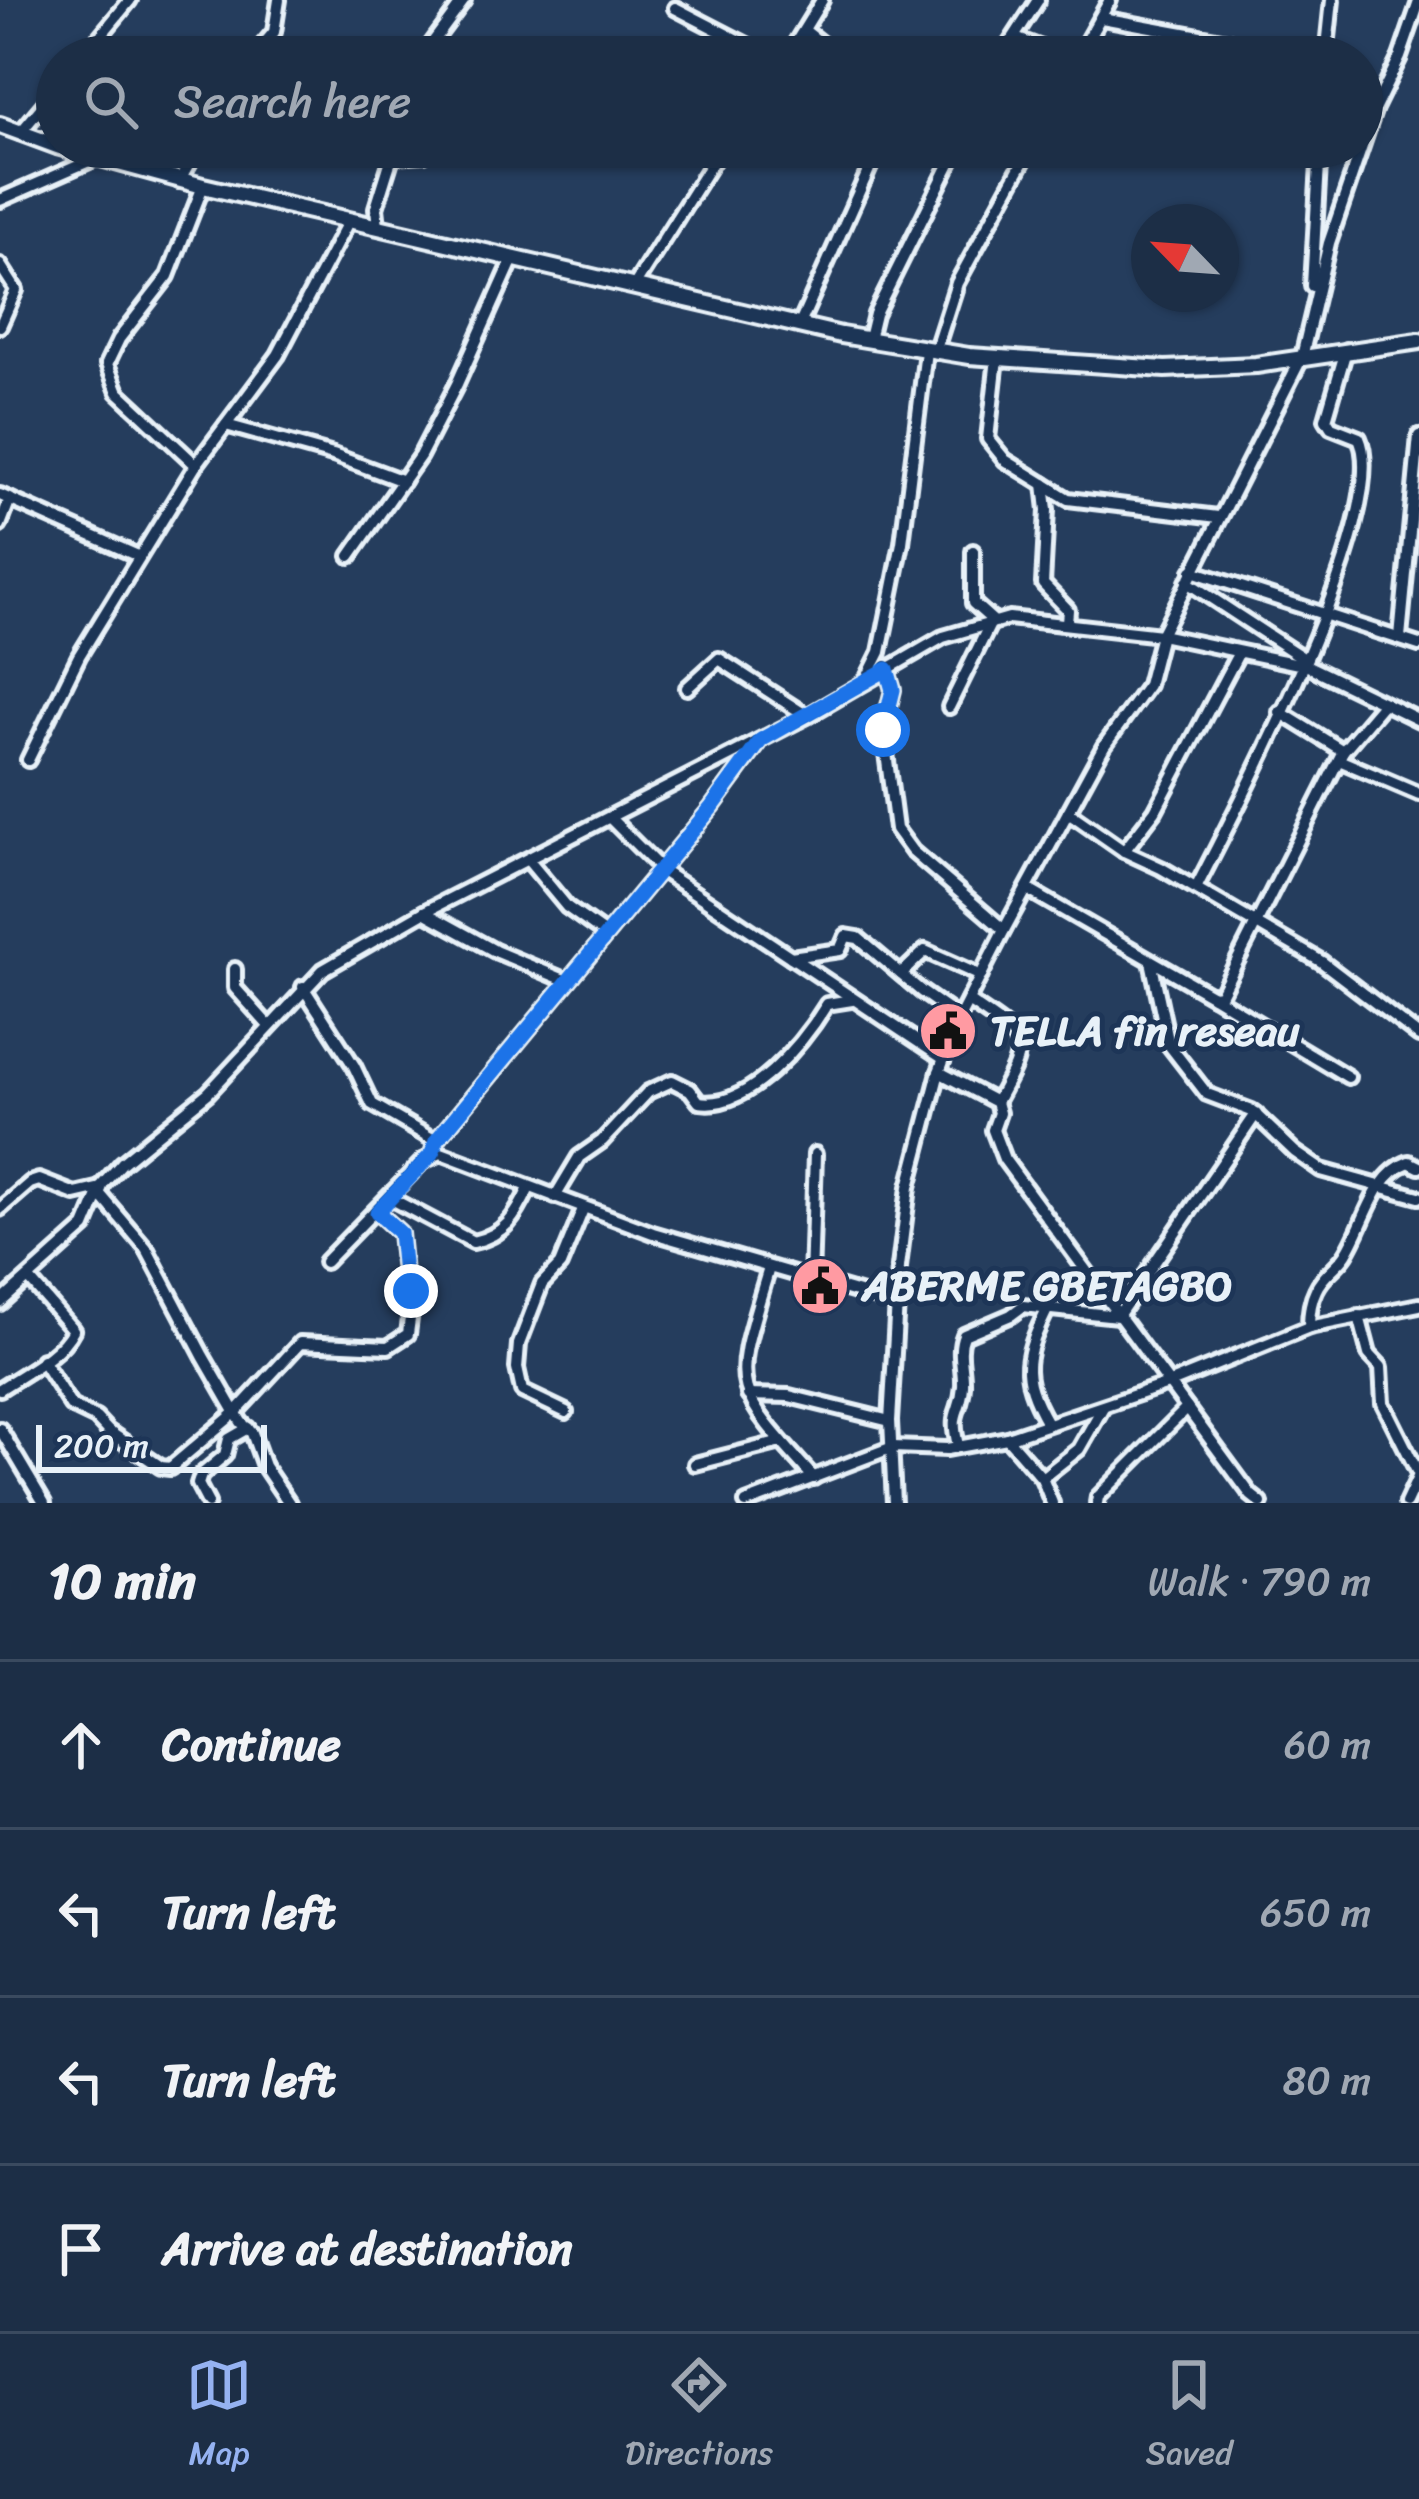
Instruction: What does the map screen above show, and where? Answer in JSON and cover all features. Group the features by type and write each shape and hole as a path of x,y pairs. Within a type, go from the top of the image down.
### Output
{"main road":[{"path":"0,125 36,139"},
{"path":"132,168 513,259 931,351 1216,369 1419,341"}],"street":[{"path":"100,36 130,0"},
{"path":"271,36 279,0"},
{"path":"437,36 464,0"},
{"path":"800,36 822,0"},
{"path":"1016,36 1038,0"},
{"path":"1091,36 1110,0"},
{"path":"1328,36 1332,0"},
{"path":"1383,92 1419,2"},
{"path":"675,8 727,36"},
{"path":"1102,18 1200,36"},
{"path":"804,30 812,36"},
{"path":"20,133 36,114"},
{"path":"0,200 73,168"},
{"path":"179,181 186,168"},
{"path":"378,226 376,208 389,168"},
{"path":"634,286 709,168"},
{"path":"800,324 869,168"},
{"path":"868,339 875,314 948,168"},
{"path":"865,682 880,652 902,543 931,351 958,283 1020,168"},
{"path":"1313,302 1319,168"},
{"path":"894,1503 890,1421 908,1187 939,1072 959,1018 1004,930 1115,727 1148,685 1161,635 1302,357 1313,302 1356,168"},
{"path":"196,465 118,392 107,364 119,339 168,276 202,186"},
{"path":"28,760 79,656 138,556 196,465 278,355 349,220"},
{"path":"350,556 403,481 458,384 513,259"},
{"path":"0,265 16,290 0,326"},
{"path":"1196,889 1327,614 1354,530 1365,460 1359,437 1331,428 1326,419 1346,350"},
{"path":"997,358 988,439 1005,460 1068,499 1219,517"},
{"path":"226,424 403,481"},
{"path":"1400,637 1419,436"},
{"path":"1044,484 1048,510 1043,584 1068,610 1067,622"},
{"path":"0,525 5,497 138,556"},
{"path":"1048,510 1068,499"},
{"path":"973,551 973,603 992,620"},
{"path":"1190,576 1419,645"},
{"path":"1190,576 1302,661 1419,720"},
{"path":"0,1303 85,1227 100,1191 122,1163 208,1093 303,987 357,948 807,716 944,637 992,620 1067,622 1302,661"},
{"path":"949,706 992,620"},
{"path":"880,652 893,690 883,730 896,829 913,851 1004,930"},
{"path":"1124,851 1155,811 1238,654"},
{"path":"687,688 719,659 807,716"},
{"path":"1213,996 1222,993 1341,756 1384,704"},
{"path":"1280,712 1341,756 1419,794"},
{"path":"325,1262 434,1148 712,807 761,740"},
{"path":"1068,812 1124,851 1322,962 1419,1036"},
{"path":"611,819 660,868 944,1059"},
{"path":"528,860 567,907 605,934"},
{"path":"1027,889 1348,1077"},
{"path":"424,912 495,951 567,981"},
{"path":"791,957 840,950 849,935 858,938 959,1018"},
{"path":"901,974 925,950 981,976"},
{"path":"1151,961 1173,1053 1207,1094 1256,1114 1307,1162 1380,1188 1419,1196"},
{"path":"235,969 235,988 269,1025"},
{"path":"303,987 338,1038 372,1104 440,1154 583,1210 897,1304"},
{"path":"555,1197 579,1157 602,1141 648,1092 672,1082 689,1090 699,1102 728,1101 778,1065 810,1032 827,1004 852,1000"},
{"path":"968,1001 1006,1028 1017,1043 1020,1059 996,1102 999,1113 993,1130 1004,1160 1262,1503"},
{"path":"939,1072 996,1102"},
{"path":"1118,1316 1256,1114"},
{"path":"811,1281 815,1154"},
{"path":"1309,1328 1316,1288 1343,1259 1380,1188 1402,1164 1419,1167"},
{"path":"0,1209 39,1180 75,1194 100,1191"},
{"path":"390,1198 473,1242 492,1237 512,1222 529,1188"},
{"path":"100,1191 146,1248 289,1503"},
{"path":"566,1412 522,1391 517,1355 542,1284 560,1265 583,1210"},
{"path":"93,1212 113,1211"},
{"path":"42,1360 70,1406 96,1418 165,1468 177,1463 236,1412 301,1343 388,1347 408,1334 413,1295 405,1283 401,1237 377,1212"},
{"path":"769,1268 743,1356 748,1395 761,1420 814,1478"},
{"path":"0,1389 42,1360 73,1330 30,1280"},
{"path":"0,1284 14,1293"},
{"path":"746,1503 893,1447 946,1449 1007,1438 1168,1384 1309,1328 1419,1305"},
{"path":"958,1444 952,1423 963,1386 960,1348 964,1335 1023,1306 1118,1316"},
{"path":"1047,1423 1037,1405 1026,1358 1049,1306"},
{"path":"1359,1316 1369,1354 1381,1367 1383,1403 1419,1475 1406,1503"},
{"path":"748,1395 789,1396 890,1421"},
{"path":"1042,1478 1078,1449 1103,1407"},
{"path":"1096,1503 1187,1408"},
{"path":"0,1429 44,1503"},
{"path":"208,1503 199,1480 225,1455 226,1441 248,1429"},
{"path":"1007,1438 1042,1478 1052,1503"},
{"path":"695,1464 781,1442"}],"place":[{"name":"TELLA fin reseau","path":"948,1031"},
{"name":"ABERME GBETAGBO","path":"820,1286"}],"route":[{"path":"411,1291 405,1283 400,1233 377,1212 432,1154 436,1141 712,807 761,740 887,669 893,690 883,730"}]}
